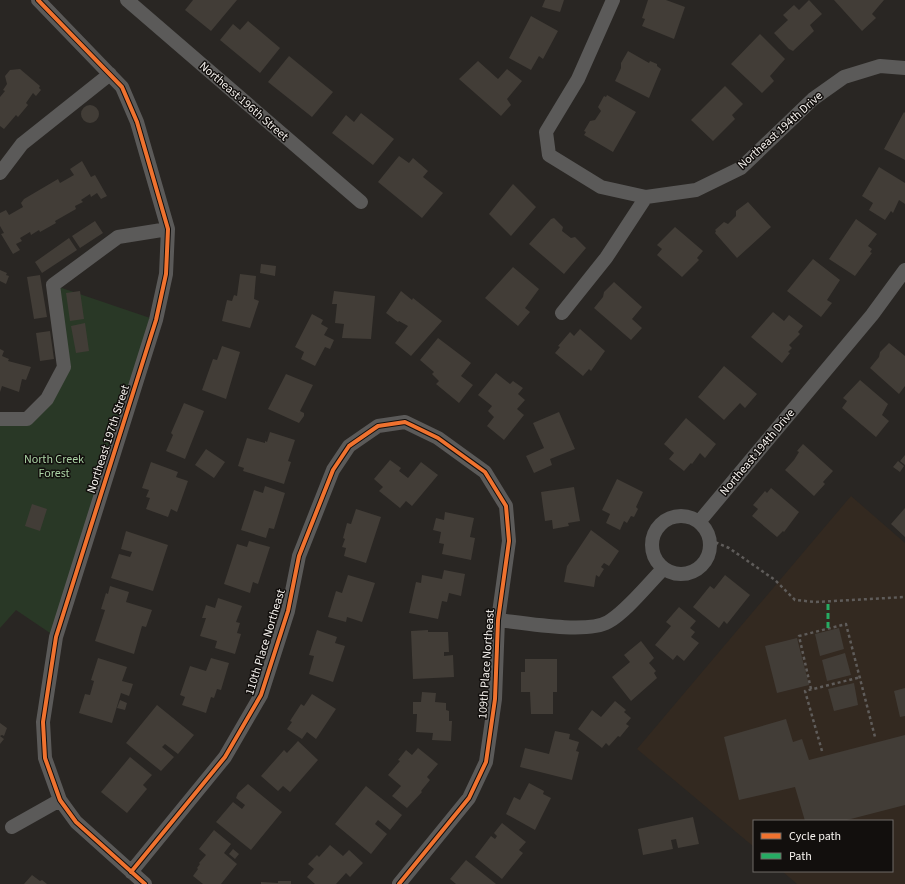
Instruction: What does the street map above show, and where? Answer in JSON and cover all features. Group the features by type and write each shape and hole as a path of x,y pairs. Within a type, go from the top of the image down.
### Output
{"street":[{"name":"Northeast 197th Street","path":"38,0 122,87 137,122 168,229 166,274 156,320 56,637 43,722 45,758 60,800 76,822 145,884"},
{"name":"Northeast 196th Street","path":"127,0 362,202"},
{"name":"Northeast 194th Drive","path":"613,0 578,79 546,132 549,155 601,186 646,197 696,190 741,168 813,99 844,77 880,66 905,68"},
{"path":"0,172 22,144 110,74"},
{"path":"562,313 606,258 646,197"},
{"path":"0,419 27,419 47,399 64,366 53,285 118,237 168,229"},
{"name":"Northeast 194th Drive","path":"699,522 872,315 905,270"},
{"name":"109th Place Northeast","path":"378,426 405,422 438,438 485,472 506,506 509,541 498,620 494,699 486,762 469,798 399,884"},
{"name":"110th Place Northeast","path":"131,872 225,757 262,695 288,611 299,556 333,470 349,446 378,426"},
{"path":"675,517 691,518 699,522 710,540 710,552 707,560 695,571 679,575 663,568 653,555 652,539 655,531 664,522 675,517"},
{"path":"498,620 586,628 602,624 618,614 663,568"},
{"path":"12,827 60,800"}],"path":[{"path":"710,540 729,548 775,580 795,600 816,602 905,597"},
{"path":"811,689 799,636 846,624 861,677 875,737"},
{"path":"822,751 805,691 861,677"}],"shaded area":[{"path":"851,496 905,543 905,884 797,884 783,872 893,872 893,820 753,820 753,846 637,749"}],"green space":[{"name":"North Creek Forest","path":"53,285 156,320 56,637 16,610 0,628 0,419 27,419 64,367"}],"building":[{"path":"193,0 237,0 211,31 185,10"},
{"path":"545,0 564,0 560,12 542,7"},
{"path":"648,0 666,0 685,7 674,39 642,26 645,19 642,18"},
{"path":"809,0 822,14 810,25 814,31 793,51 789,49 774,33 788,20 783,15 794,5 799,10"},
{"path":"834,0 884,0 872,14 876,18 862,31"},
{"path":"531,16 558,31 543,59 539,56 531,70 509,58"},
{"path":"248,21 280,48 260,73 220,40 233,24 240,30"},
{"path":"760,34 785,59 770,76 774,81 762,93 731,64"},
{"path":"628,51 649,63 650,61 657,64 657,66 661,69 649,98 615,81 621,68 621,63"},
{"path":"289,56 333,92 312,117 268,82"},
{"path":"478,61 498,79 507,69 522,81 507,99 511,105 501,116 459,79"},
{"path":"20,69 40,86 39,88 41,90 36,96 33,93 26,103 28,105 18,117 16,115 4,129 0,126 0,97 5,91 3,90 7,84 5,76 10,70"},
{"path":"725,86 743,104 732,115 735,119 713,141 691,120"},
{"path":"607,95 636,112 613,152 584,135 586,132 584,131 590,121 595,120 601,111 598,107 604,96 606,97"},
{"path":"90,105 94,106 98,110 98,118 94,122 90,123 86,122 82,118 81,114 82,110 86,106"},
{"path":"904,112 905,113 905,160 884,149"},
{"path":"361,113 394,139 373,165 332,133 346,115 354,122"},
{"path":"399,156 409,163 413,158 428,171 423,177 443,193 422,218 378,182"},
{"path":"82,161 91,177 95,175 107,196 101,199 97,193 91,197 90,194 81,200 83,202 75,206 76,209 55,221 56,223 40,232 39,230 31,235 30,232 20,238 22,241 16,244 20,250 13,254 1,234 4,233 0,226 0,213 6,210 9,215 23,207 21,203 24,199 58,179 60,183 74,175 70,169"},
{"path":"879,167 905,183 905,204 899,200 893,213 891,211 885,220 869,210 873,203 862,196"},
{"path":"513,184 536,207 511,236 489,214"},
{"path":"748,202 771,227 737,258 715,233 715,230 724,222 728,224 736,216 736,211"},
{"path":"554,218 563,227 562,231 571,238 575,237 586,248 564,274 529,244 551,219"},
{"path":"856,219 877,234 868,246 872,249 870,252 872,253 855,276 829,259"},
{"path":"95,221 103,233 80,248 72,236"},
{"path":"675,227 703,251 697,258 699,260 682,277 657,255 662,249 657,245"},
{"path":"69,238 77,250 42,273 35,262"},
{"path":"813,259 840,280 827,300 832,303 821,317 787,291"},
{"path":"261,264 276,266 275,276 260,273"},
{"path":"513,267 539,289 525,308 530,312 518,326 485,298"},
{"path":"0,270 7,273 6,275 9,276 6,284 0,281"},
{"path":"240,274 256,276 254,299 259,301 250,328 222,321 227,300 232,301 234,295 237,296"},
{"path":"40,275 47,317 34,319 27,277"},
{"path":"614,282 642,307 632,319 642,328 631,340 594,308 603,297 604,292"},
{"path":"80,291 84,319 70,321 66,293"},
{"path":"334,291 375,296 371,339 342,338 344,324 335,323 337,304 332,304"},
{"path":"401,291 412,300 413,298 442,321 411,356 395,343 408,326 399,321 398,322 386,313"},
{"path":"773,312 784,321 789,315 803,326 798,332 800,334 789,345 792,348 782,363 751,337"},
{"path":"312,314 323,320 321,324 328,328 324,335 334,340 330,349 325,347 315,366 301,359 304,352 295,347"},
{"path":"85,323 89,351 76,353 71,326"},
{"path":"580,329 605,351 591,371 589,369 583,376 555,353 560,347 558,346 570,332 574,336"},
{"path":"50,331 54,359 40,361 36,333"},
{"path":"438,338 471,363 461,376 473,385 459,403 436,384 439,381 432,374 434,372 420,360"},
{"path":"889,343 905,356 905,386 899,394 870,368 879,357 880,352"},
{"path":"222,346 240,352 226,399 202,390 213,359 217,360"},
{"path":"0,349 4,351 2,356 9,359 8,361 31,367 26,380 22,379 19,392 2,386 0,392"},
{"path":"724,366 757,394 745,408 740,403 724,420 698,397"},
{"path":"496,373 510,384 513,381 523,388 518,394 525,400 517,409 524,415 504,440 487,426 494,417 488,411 492,406 478,395"},
{"path":"286,374 313,385 300,411 304,413 304,416 299,423 268,409"},
{"path":"860,380 888,404 882,415 889,421 876,437 842,408 847,401 843,398"},
{"path":"184,403 204,411 185,459 166,451 173,435 171,433"},
{"path":"559,412 575,449 550,459 552,465 534,473 526,456 544,448 533,423"},
{"path":"686,418 716,444 705,458 700,453 692,464 691,463 684,471 669,459 674,453 664,444"},
{"path":"270,432 295,440 288,461 291,462 284,484 243,471 244,468 238,466 247,438 265,443 265,441 267,442"},
{"path":"803,444 833,471 823,482 825,484 814,496 785,470 794,460 799,452 797,451"},
{"path":"206,449 225,462 214,478 195,465"},
{"path":"905,455 905,465 900,461"},
{"path":"390,460 401,468 399,471 408,478 421,462 438,475 412,506 406,501 400,508 379,491 383,487 374,479"},
{"path":"898,461 904,466 900,472 893,467"},
{"path":"151,462 178,472 176,477 188,481 177,512 171,509 168,517 146,509 150,498 146,497 149,490 142,488"},
{"path":"617,479 643,492 636,507 638,509 634,517 631,516 627,523 624,521 620,530 606,523 610,514 602,510"},
{"path":"265,486 285,493 274,529 269,528 266,538 241,530 254,490 263,493"},
{"path":"574,487 580,521 568,523 569,526 553,529 552,520 545,521 541,492"},
{"path":"771,488 799,512 784,532 783,531 777,537 752,516 758,509 753,505 765,491 767,493"},
{"path":"32,504 47,509 40,531 25,526"},
{"path":"905,508 905,537 891,524"},
{"path":"356,509 381,517 366,563 344,556 346,548 342,547 345,539 343,538 347,523 351,524"},
{"path":"445,512 474,518 470,537 475,538 471,560 442,554 444,544 439,543 441,532 433,530 436,518 444,520"},
{"path":"591,530 619,551 609,566 604,563 601,567 604,569 599,577 596,575 594,587 564,582 567,566"},
{"path":"126,531 168,545 153,591 111,578 119,554 130,557 132,552 121,549"},
{"path":"249,541 270,547 258,584 253,582 250,593 224,584 237,544 247,547"},
{"path":"444,570 465,574 461,596 449,593 447,602 442,601 438,619 409,613 416,582 421,583 422,575 442,579"},
{"path":"348,575 375,583 362,622 347,617 346,622 328,617 336,591 342,593"},
{"path":"725,575 750,595 727,624 724,621 719,628 693,607 710,586 714,589"},
{"path":"110,586 129,592 126,602 152,610 146,627 142,626 134,654 95,641 105,610 101,609"},
{"path":"218,598 242,606 236,622 240,623 237,633 241,634 235,654 215,648 217,641 200,636 206,618 202,618 206,605 215,608"},
{"path":"679,607 696,621 690,628 695,632 691,637 699,643 684,661 677,655 673,660 655,645 671,626 666,622"},
{"path":"839,628 844,649 820,656 815,634"},
{"path":"317,630 337,637 335,643 345,646 333,682 309,674 314,656 309,655"},
{"path":"428,630 428,632 448,632 449,652 444,652 444,656 453,655 454,677 413,679 411,631"},
{"path":"797,638 809,685 777,693 765,646"},
{"path":"641,641 654,658 649,663 656,671 654,673 657,678 631,701 612,677 630,662 624,655"},
{"path":"845,653 851,675 827,681 822,660"},
{"path":"98,658 127,667 122,681 133,684 129,696 121,693 112,723 79,713 85,694 90,695 94,681 91,680"},
{"path":"211,658 229,663 221,690 217,689 214,698 211,697 206,713 182,705 185,697 180,695 190,666 206,671"},
{"path":"525,659 557,659 557,692 553,692 553,714 531,714 530,692 521,692 521,672 525,672"},
{"path":"854,683 858,705 834,711 828,689"},
{"path":"905,688 905,716 900,717 894,691"},
{"path":"422,692 436,693 435,702 446,703 446,710 449,711 449,721 452,721 451,741 432,740 433,733 416,732 417,714 413,714 413,702 421,702"},
{"path":"312,694 336,709 316,739 307,732 302,739 287,729 292,722 290,721 301,704 304,706"},
{"path":"120,700 127,703 125,710 117,708"},
{"path":"615,701 626,710 624,712 631,718 626,724 629,726 620,737 618,736 609,746 606,743 602,748 578,729 592,710 601,717"},
{"path":"157,705 194,735 178,754 165,744 162,747 174,757 161,771 126,743"},
{"path":"786,719 793,742 802,739 809,760 905,735 905,805 847,820 805,820 795,787 739,800 724,737"},
{"path":"0,723 7,728 4,736 0,736"},
{"path":"555,731 570,734 569,739 579,742 576,751 579,752 572,780 520,767 525,748 549,754"},
{"path":"0,736 4,739 0,744"},
{"path":"298,741 318,760 290,792 283,786 278,791 261,776 284,750 287,753"},
{"path":"418,748 438,764 427,777 430,780 421,791 422,792 407,808 392,796 401,786 388,775 400,761 398,760 406,750 412,755"},
{"path":"130,757 152,775 143,785 147,789 127,813 101,792"},
{"path":"529,783 544,791 543,794 551,798 535,830 506,814 514,797 520,800"},
{"path":"248,784 282,812 251,850 216,822 233,802 242,809 245,805 236,798 238,793"},
{"path":"366,786 402,815 390,830 378,820 375,824 387,834 371,854 335,824"},
{"path":"693,817 699,844 678,848 676,839 671,840 673,849 643,855 638,829"},
{"path":"502,823 526,842 519,850 523,853 502,879 475,857 491,836 495,839 497,836 494,833"},
{"path":"214,830 231,844 224,853 237,864 221,884 203,884 193,876 198,869 199,863 206,855 199,849"},
{"path":"330,845 343,856 349,850 363,863 350,877 346,873 336,884 315,884 307,877 314,869 308,864 317,855 319,857"},
{"path":"233,849 239,854 235,859 229,854"},
{"path":"466,860 496,884 456,884 450,879"},
{"path":"32,875 40,881 42,880 47,884 24,884"},
{"path":"278,881 291,881 291,884 261,884 261,882 278,883"}],"marked path":[{"path":"828,602 828,628"}],"cycle path":[{"path":"38,0 122,87 137,122 168,229 166,274 156,320 56,637 43,722 45,758 60,800 76,822 145,884"},
{"path":"131,872 225,757 261,695 288,611 299,556 333,470 349,446 378,426 405,422 438,438 485,472 506,506 509,541 498,620 495,699 486,762 469,798 399,884"}]}
